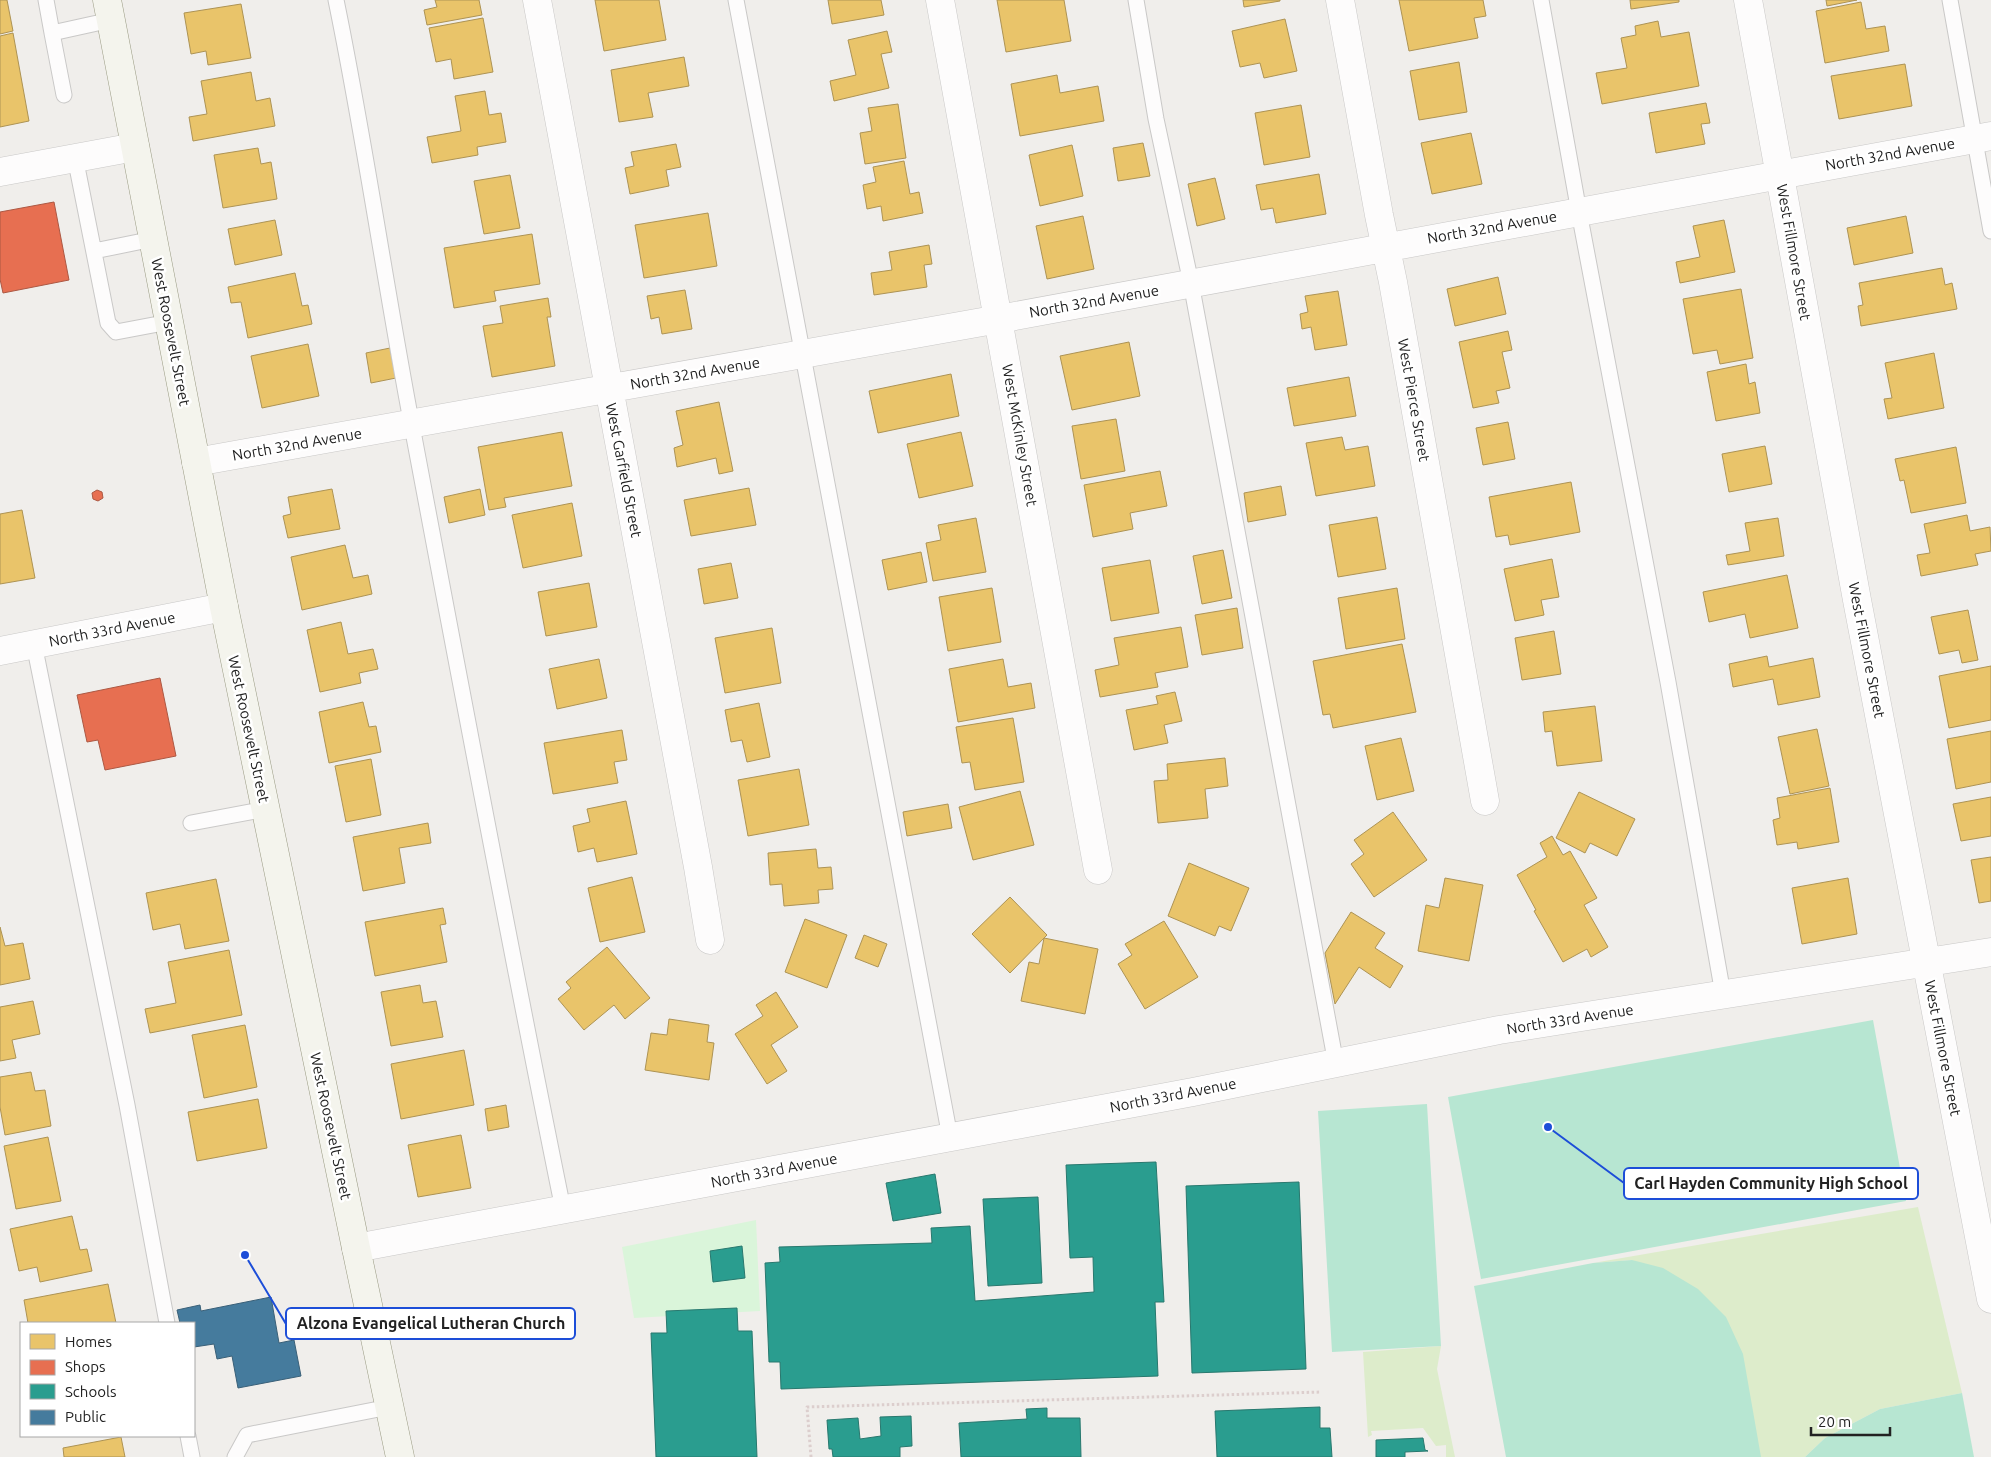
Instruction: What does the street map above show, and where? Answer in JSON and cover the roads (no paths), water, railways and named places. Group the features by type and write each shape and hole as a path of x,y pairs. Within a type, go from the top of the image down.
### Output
{"street":[{"name":"West Garfield Street","path":"537,0 710,940"},
{"name":"West McKinley Street","path":"940,0 1098,870"},
{"name":"West Pierce Street","path":"1340,0 1394,282 1485,801"},
{"name":"West Fillmore Street","path":"1748,0 1857,600 1991,1299"},
{"name":"West Roosevelt Street","path":"109,10 224,607 400,1457"},
{"name":"North 32nd Avenue","path":"196,462 999,319 1982,137"},
{"path":"0,172 135,147"},
{"name":"North 33rd Avenue","path":"0,651 224,607"},
{"name":"North 33rd Avenue","path":"356,1248 1336,1064 1499,1030 1991,952"}],"lane":[{"path":"46,0 64,95"},
{"path":"336,0 411,424 563,1209"},
{"path":"736,0 950,1137"},
{"path":"1136,0 1156,119 1191,283 1336,1064"},
{"path":"1541,0 1578,212 1668,682 1722,994"},
{"path":"1950,0 1982,137 1991,231"},
{"path":"52,33 109,10"},
{"path":"75,157 108,323 116,332 169,322"},
{"path":"94,251 153,239"},
{"path":"34,644 125,1095 167,1322"},
{"path":"191,823 266,809"},
{"path":"235,1457 247,1435 390,1407"},
{"path":"188,1437 192,1457"}],"place":[{"name":"Carl Hayden Community High School","path":"1548,1127"},
{"name":"Alzona Evangelical Lutheran Church","path":"245,1255"}]}
